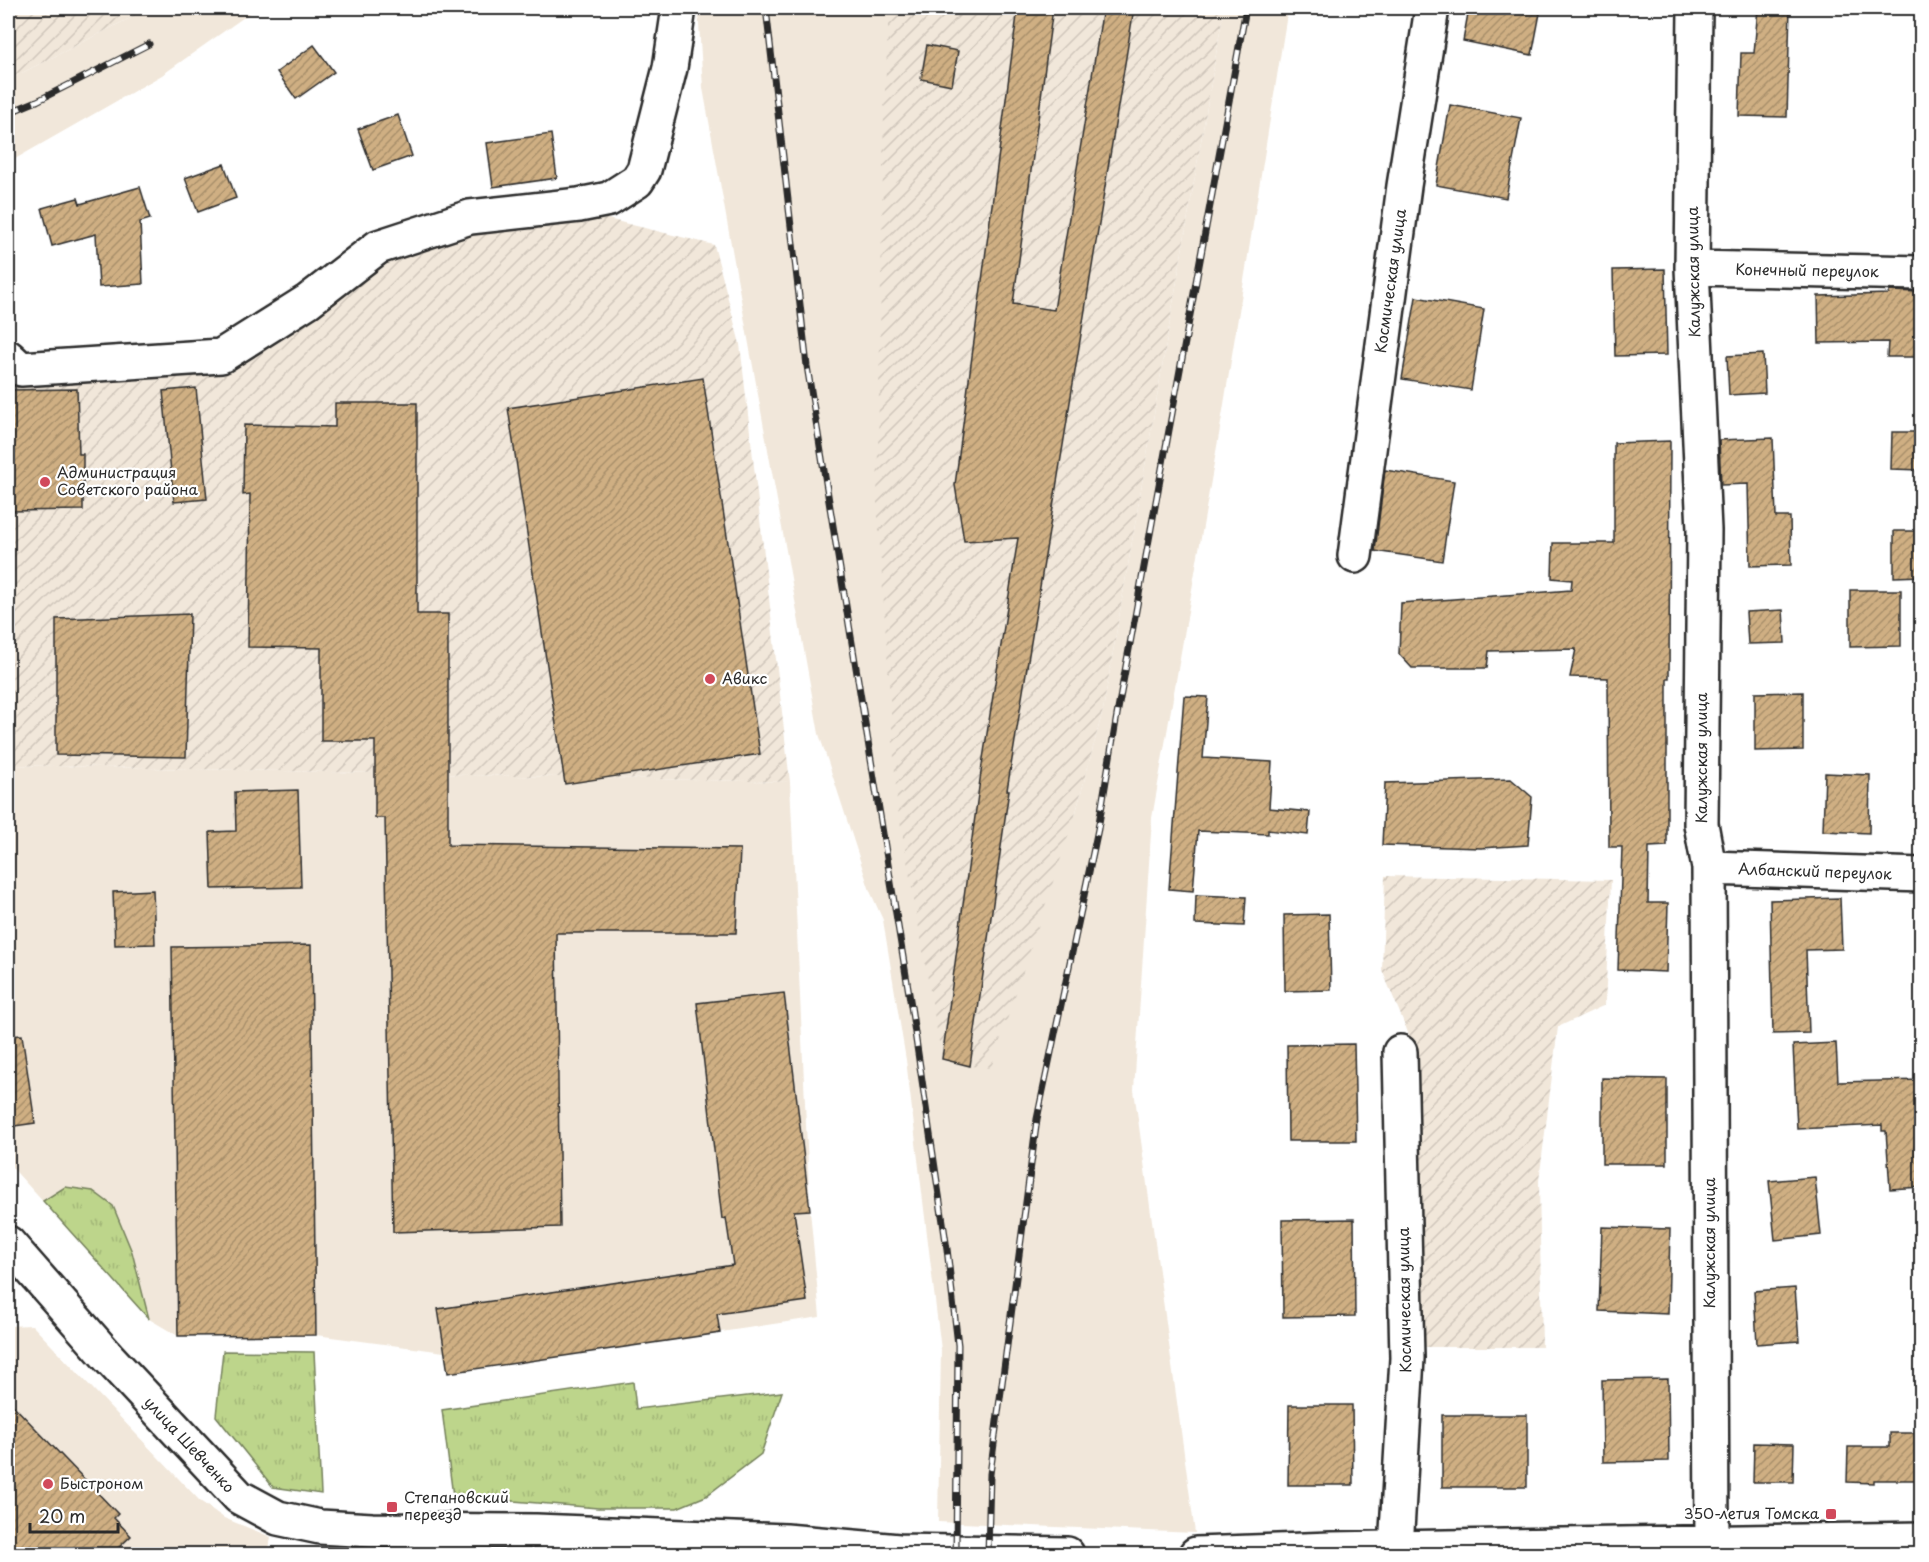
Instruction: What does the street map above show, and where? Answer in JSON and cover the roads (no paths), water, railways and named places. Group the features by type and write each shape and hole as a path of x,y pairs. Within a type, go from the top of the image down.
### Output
{"street":[{"path":"8,357 21,369 221,356 308,302 378,247 470,217 579,205 609,199 637,181 644,170 670,68 679,8"},
{"name":"Космическая улица","path":"1355,556 1404,186 1432,8"},
{"name":"Калужская улица","path":"1695,8 1692,268 1704,530 1701,824 1709,868 1712,1544"},
{"name":"Конечный переулок","path":"1692,268 1922,273"},
{"name":"Албанский переулок","path":"1709,868 1922,875"},
{"name":"Космическая улица","path":"1396,1548 1407,1358 1400,1052"},
{"name":"улица Шевченко","path":"12,1258 239,1497 278,1518 320,1527 536,1543 786,1541 899,1551 1067,1554"},
{"path":"1196,1554 1331,1552 1396,1548 1712,1544 1756,1549 1922,1539"}],"railway":[{"path":"766,8 807,366 911,1006 947,1249 958,1345 956,1554"},
{"path":"988,1554 990,1474 1037,1119 1098,829 1246,8"},
{"path":"8,113 37,101 149,44"}],"place":[{"name":"Администрация Советского района","path":"45,482"},
{"name":"Авикс","path":"710,679"},
{"name":"Быстроном","path":"48,1484"},
{"name":"Степановский переезд","path":"392,1507"},
{"name":"350-летия Томска","path":"1831,1514"}]}
